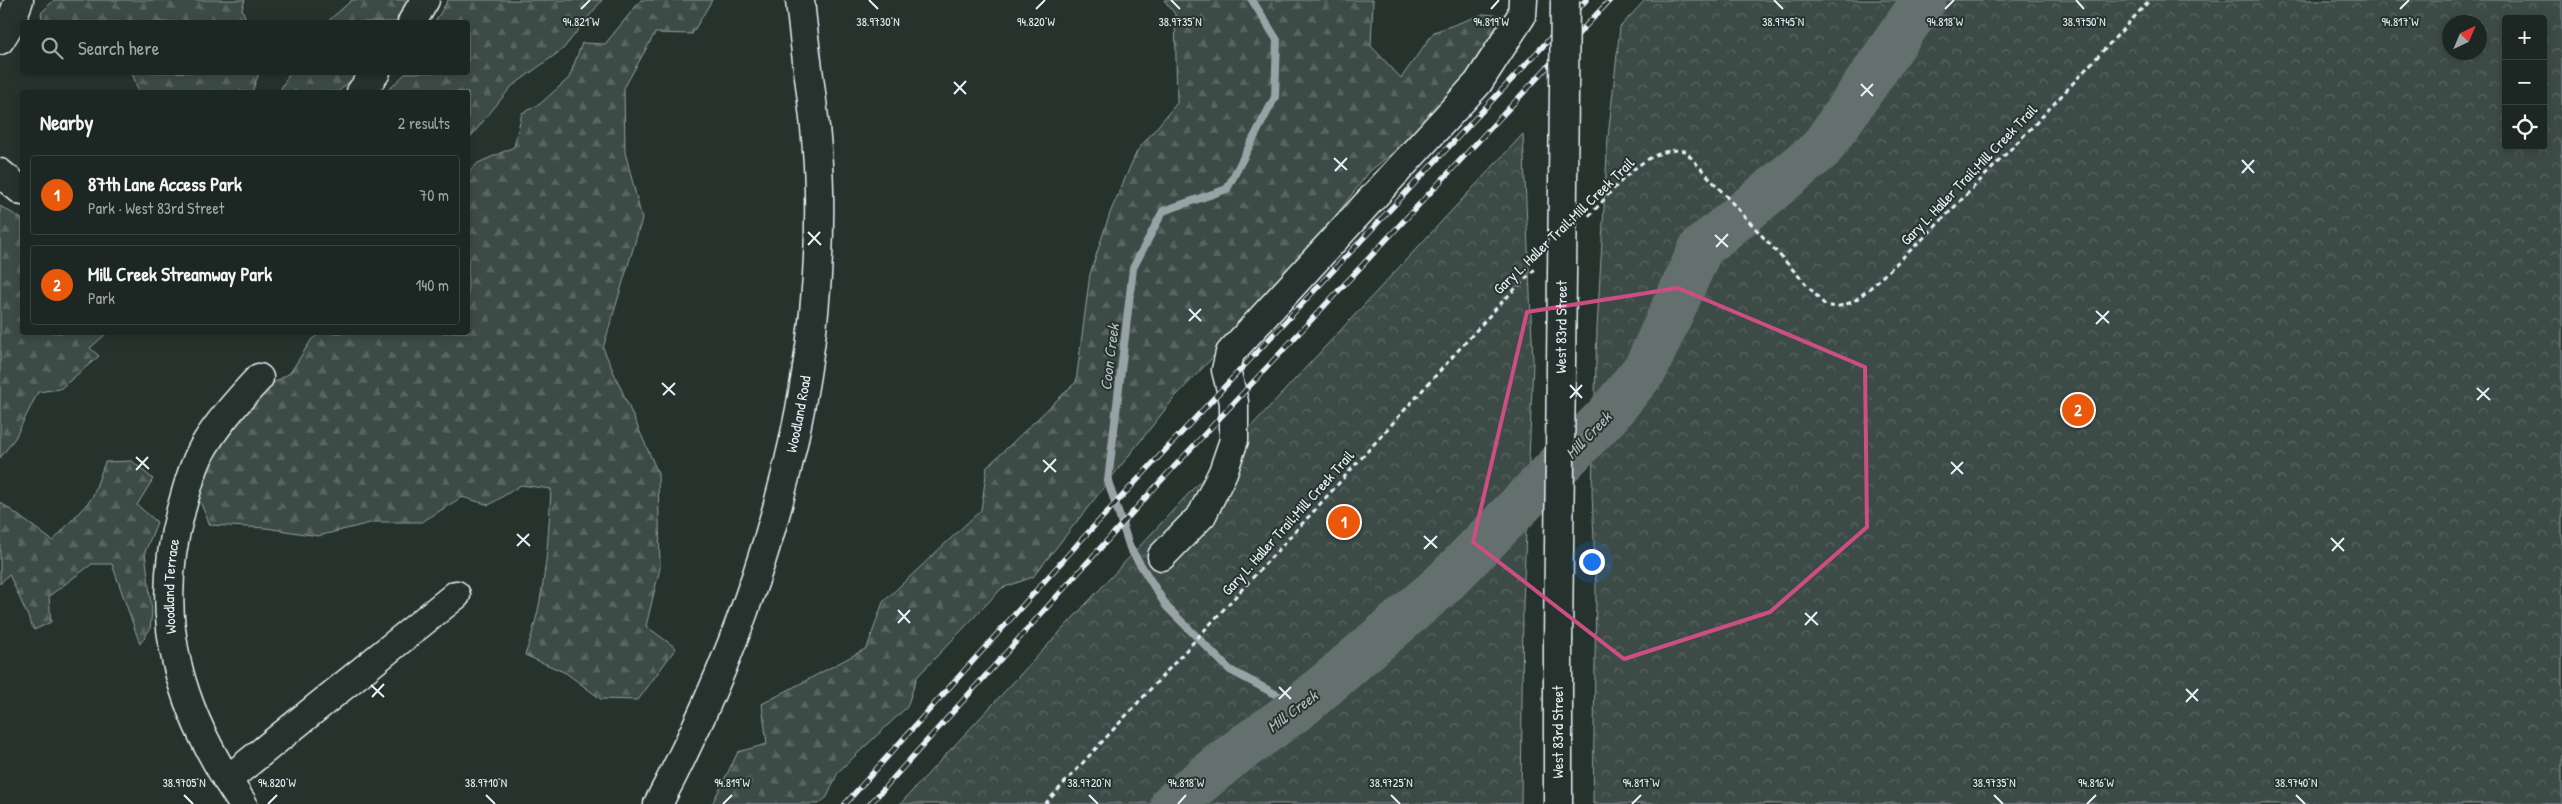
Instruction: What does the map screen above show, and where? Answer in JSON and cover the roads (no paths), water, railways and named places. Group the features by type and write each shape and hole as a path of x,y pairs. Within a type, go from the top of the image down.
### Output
{"main road":[{"path":"0,40 10,24 19,0"},
{"path":"413,20 425,0"},
{"name":"Woodland Road","path":"658,804 700,719 745,610 778,502 802,395 815,288 819,191 813,113 800,0"},
{"path":"1162,556 1202,515 1223,472 1234,440 1234,402 1226,370 1230,353 1478,83 1522,15 1523,0"},
{"name":"West 83rd Street","path":"1558,804 1565,0"},
{"path":"362,90 374,75"},
{"path":"0,173 20,189"},
{"name":"Woodland Terrace","path":"243,804 227,780 198,725 180,679 171,634 169,587 173,541 187,488 204,447 232,406 259,378"},
{"path":"227,780 456,595"}],"waterway":[{"name":"Coon Creek","path":"1252,0 1277,40 1275,97 1227,189 1163,211 1133,268 1108,481 1130,548 1167,607 1230,670 1300,707"},
{"name":"Mill Creek","path":"1173,804 1229,758 1300,707 1443,584 1607,416 1646,368 1701,248 1821,149 1924,0"}],"railway":[{"path":"845,804 1083,538 1586,0"},
{"path":"870,804 1158,484 1610,0"}],"place":[{"name":"Mill Creek Streamway Park","path":"2078,410"},
{"name":"87th Lane Access Park","path":"1344,522"}]}
